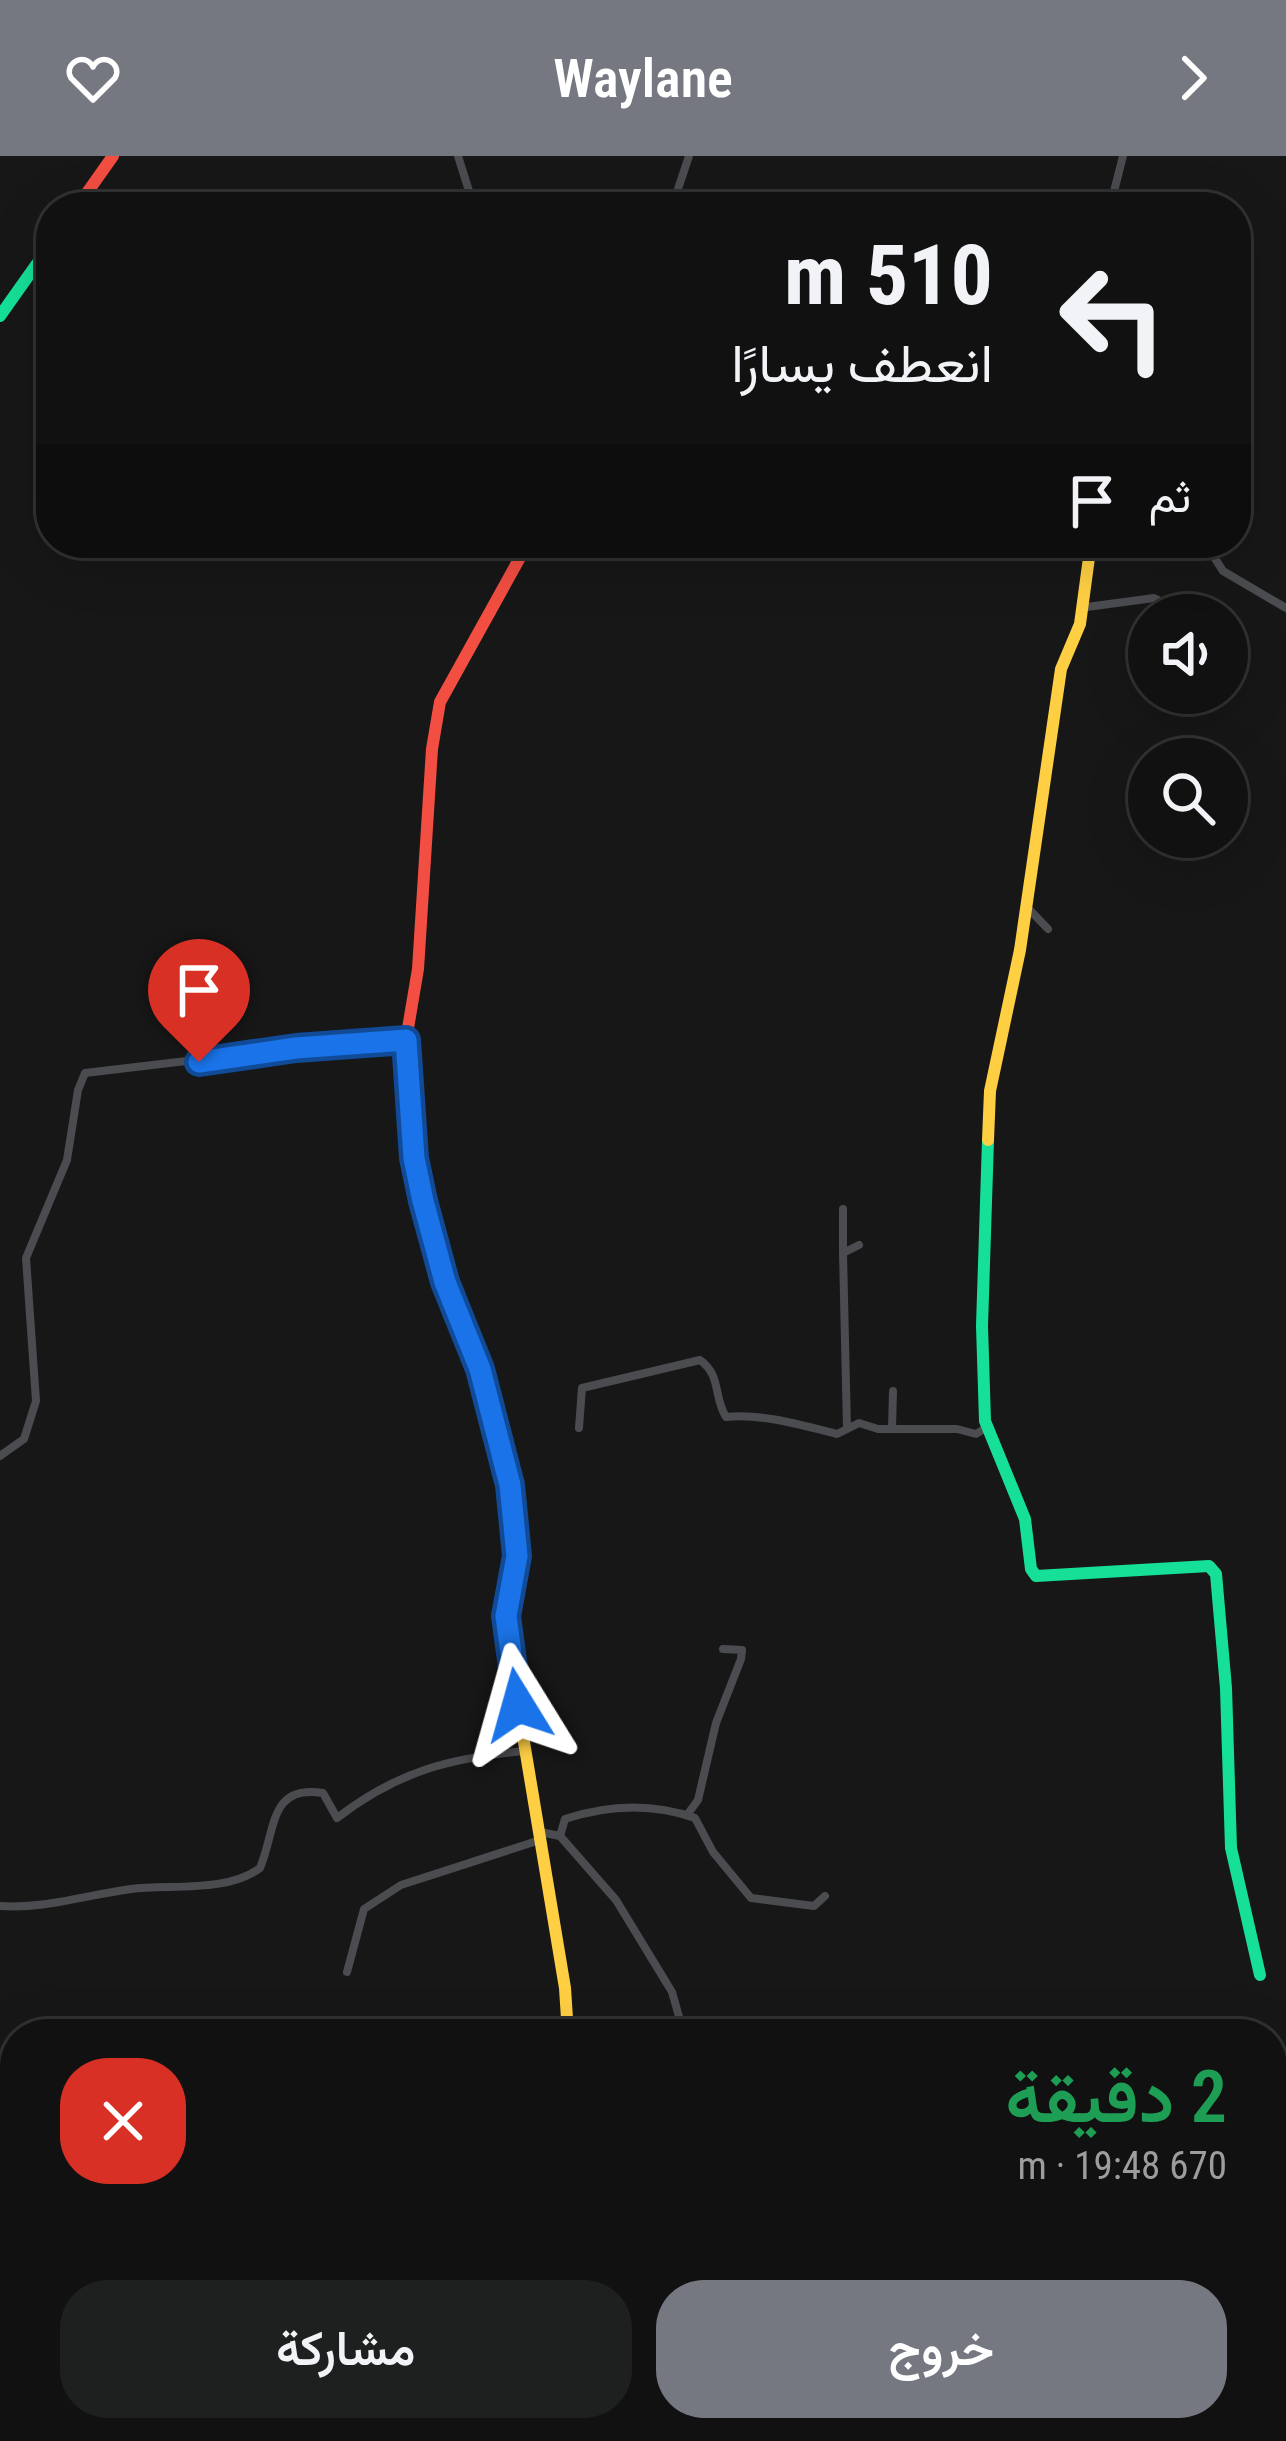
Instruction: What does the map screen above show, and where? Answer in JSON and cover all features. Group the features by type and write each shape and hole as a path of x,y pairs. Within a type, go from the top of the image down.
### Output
{"street":[{"path":"88,192 113,156"},
{"path":"458,156 469,192"},
{"path":"677,192 689,156"},
{"path":"1114,192 1123,156"},
{"path":"0,316 36,265"},
{"path":"519,558 440,702 432,749 418,969 406,1040 414,1158 423,1201 445,1282 480,1369 510,1485 517,1556 506,1616 566,2019"},
{"path":"1090,558 1087,608 1076,644 1060,670 1020,950 990,1091 982,1326 984,1413 1025,1519 1036,1576 1209,1566 1216,1574 1226,1688 1231,1848 1260,1975"},
{"path":"1215,558 1223,571 1285,605"},
{"path":"1087,608 1128,602"},
{"path":"1024,904 1048,929"},
{"path":"0,1456 24,1439 36,1401 26,1258 67,1160 78,1090 86,1073 406,1040"},
{"path":"843,1209 847,1429"},
{"path":"843,1252 859,1245"},
{"path":"578,1428 582,1388 700,1360 718,1382 726,1417 746,1414 760,1421 790,1422 837,1434 859,1423 878,1430 957,1429 976,1434 989,1426"},
{"path":"892,1391 892,1429"},
{"path":"687,1816 698,1800 716,1723 741,1659 742,1649 723,1649"},
{"path":"0,1906 45,1906 128,1889 239,1878 260,1868 280,1804 293,1793 323,1792 337,1818 399,1778 430,1766 525,1751"},
{"path":"560,1835 565,1819 600,1808 668,1809 695,1818 713,1852 751,1898 814,1906 825,1896"},
{"path":"347,1972 364,1909 401,1885 539,1836 560,1835"},
{"path":"560,1835 616,1900 672,1992 680,2019"}],"traffic: fast":[{"path":"0,316 36,265"},
{"path":"988,1140 982,1326 985,1421 1025,1519 1031,1569 1036,1576 1209,1566 1216,1574 1226,1688 1231,1848 1260,1975"}],"traffic: slow":[{"path":"988,1140 990,1091 1020,950 1061,669 1080,624 1089,558"},
{"path":"513,1520 510,1658 567,2019"}],"traffic: jam":[{"path":"88,192 113,156"},
{"path":"513,1520 510,1485 480,1368 445,1282 423,1201 414,1158 406,1040 418,969 432,749 440,702 520,558"}],"route":[{"path":"199,1062 296,1048 406,1040 414,1158 423,1201 445,1282 480,1369 510,1485 517,1556 506,1616 518,1705"}]}
